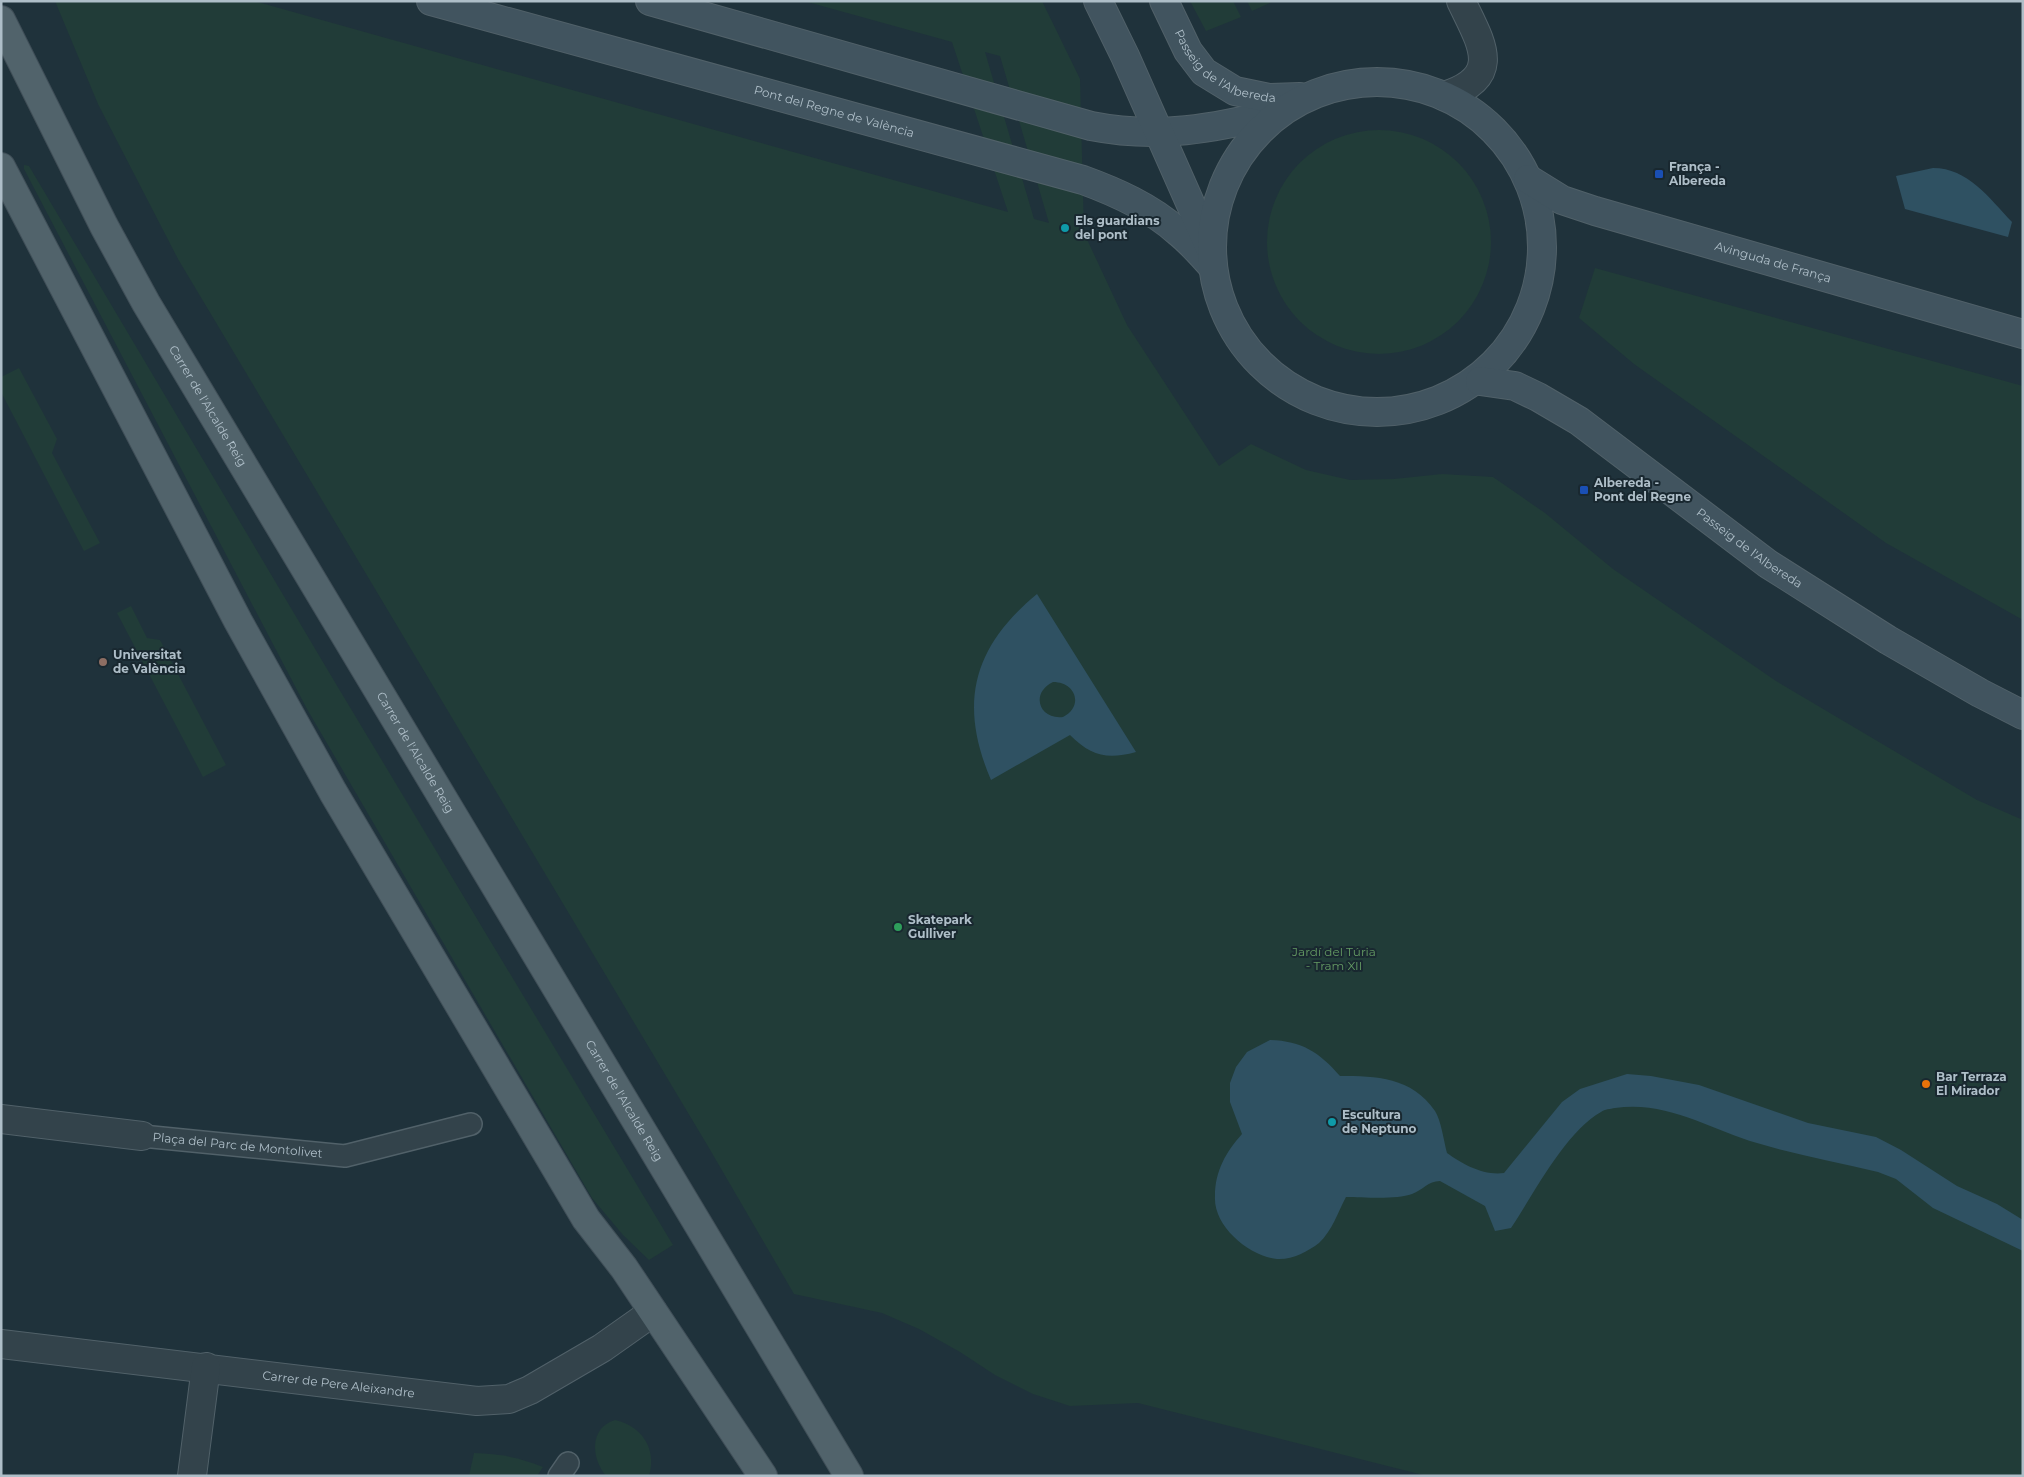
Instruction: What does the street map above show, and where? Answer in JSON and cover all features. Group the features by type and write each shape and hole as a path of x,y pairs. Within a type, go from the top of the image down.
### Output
{"main road":[{"name":"Pont del Regne de València","path":"431,1 1083,180 1107,189 1146,208 1177,230 1212,259"},
{"path":"650,1 1081,123 1113,130 1157,133"},
{"path":"1098,1 1125,56 1212,259 1225,312 1251,353 1287,386 1331,406 1379,412 1427,404 1480,381 1501,357 1524,324 1538,286 1543,246 1538,205 1528,179 1511,151 1490,126 1444,96 1418,87 1400,84 1363,83 1335,87 1309,97 1286,110 1254,137 1230,171 1216,210 1212,259"},
{"name":"Passeig de l'Albereda","path":"1164,1 1188,51 1204,72 1234,91 1269,98 1309,97"},
{"name":"Carrer de l'Alcalde Reig","path":"1,20 100,217 146,302 849,1476"},
{"name":"Passeig de l'Albereda","path":"1157,133 1216,127 1286,110"},
{"path":"1,167 238,621 333,792 586,1219 624,1268 763,1476"},
{"name":"Avinguda de França","path":"1528,179 1562,200 1595,211 2023,334"},
{"name":"Passeig de l'Albereda","path":"1480,381 1514,386 1538,397 1579,421 1768,564 1888,640 1980,693 2023,714"}],"street":[{"path":"1444,96 1459,91 1470,84 1482,69 1484,55 1480,42 1461,1"},
{"name":"Plaça del Parc de Montolivet","path":"1,1119 142,1136 345,1156 471,1124"},
{"name":"Carrer de Pere Aleixandre","path":"1,1344 206,1367 476,1401 509,1399 530,1390 602,1348 653,1312"},
{"path":"192,1476 206,1367"}],"green space":[{"name":"Jardí del Túria - Tram XII","path":"55,1 254,1 1008,212 952,42 804,1 1042,1 1080,79 1084,233 1127,325 1219,466 1251,444 1306,470 1350,480 1394,479 1442,474 1493,477 1545,513 1613,569 1776,681 1977,800 2023,820 2023,1476 1427,1476 1138,1403 1070,1406 1033,1394 995,1375 960,1352 919,1329 882,1313 794,1294 709,1148 178,259 98,104","holes":["985,52 1000,56 1049,223 1034,219"]},
{"path":"1190,1 1233,1 1241,17 1206,31"},
{"path":"1247,1 1274,1 1252,11"},
{"path":"1379,130 1401,132 1432,143 1458,163 1478,189 1489,220 1491,242 1489,264 1478,295 1458,321 1432,341 1401,352 1379,354 1357,352 1326,341 1300,321 1280,295 1269,264 1267,242 1269,220 1280,189 1300,163 1326,143 1357,132"},
{"path":"24,165 29,166 333,679 673,1245 649,1260 623,1235 592,1198 307,709 24,169"},
{"path":"1595,268 2023,386 2023,620 1886,543 1634,364 1579,318"},
{"path":"19,368 57,439 52,453 100,543 84,551 1,392 1,377"},
{"path":"131,606 147,638 160,640 226,765 203,777 117,613"},
{"path":"615,1420 633,1427 645,1440 651,1457 649,1476 606,1476 601,1469 595,1452 597,1436 607,1424"},
{"path":"474,1453 509,1457 543,1467 537,1476 469,1476"}],"water":[{"path":"1933,168 1946,169 1957,173 1986,194 2012,222 2008,237 1905,209 1896,176"},
{"path":"1037,594 1136,752 1108,756 1092,752 1070,735 991,780 981,752 975,726 974,701 978,678 986,656 998,635 1015,614","holes":["1053,682 1061,683 1072,690 1075,701 1074,707 1063,717 1055,717 1048,714 1040,705 1041,693"]},
{"path":"1270,1040 1291,1043 1309,1049 1325,1060 1340,1076 1380,1078 1404,1085 1416,1091 1426,1100 1437,1115 1447,1153 1466,1165 1489,1173 1504,1173 1562,1102 1580,1089 1627,1074 1651,1076 1699,1085 1808,1123 1876,1137 1901,1150 1957,1186 1997,1204 2023,1220 2023,1251 1933,1208 1896,1179 1878,1172 1772,1147 1670,1112 1634,1107 1604,1110 1588,1121 1563,1148 1511,1228 1495,1231 1485,1206 1440,1181 1436,1181 1405,1196 1389,1198 1346,1197 1331,1227 1319,1243 1294,1257 1277,1259 1266,1257 1245,1246 1226,1228 1216,1207 1215,1196 1217,1178 1222,1162 1242,1134 1230,1102 1230,1083 1236,1067 1247,1052"}],"place":[{"name":"França - Albereda","path":"1659,174"},
{"name":"Els guardians del pont","path":"1065,228"},
{"name":"Albereda - Pont del Regne","path":"1584,490"},
{"name":"Universitat de València","path":"103,662"},
{"name":"Skatepark Gulliver","path":"898,927"},
{"name":"Bar Terraza El Mirador","path":"1926,1084"},
{"name":"Escultura de Neptuno","path":"1332,1122"}]}
